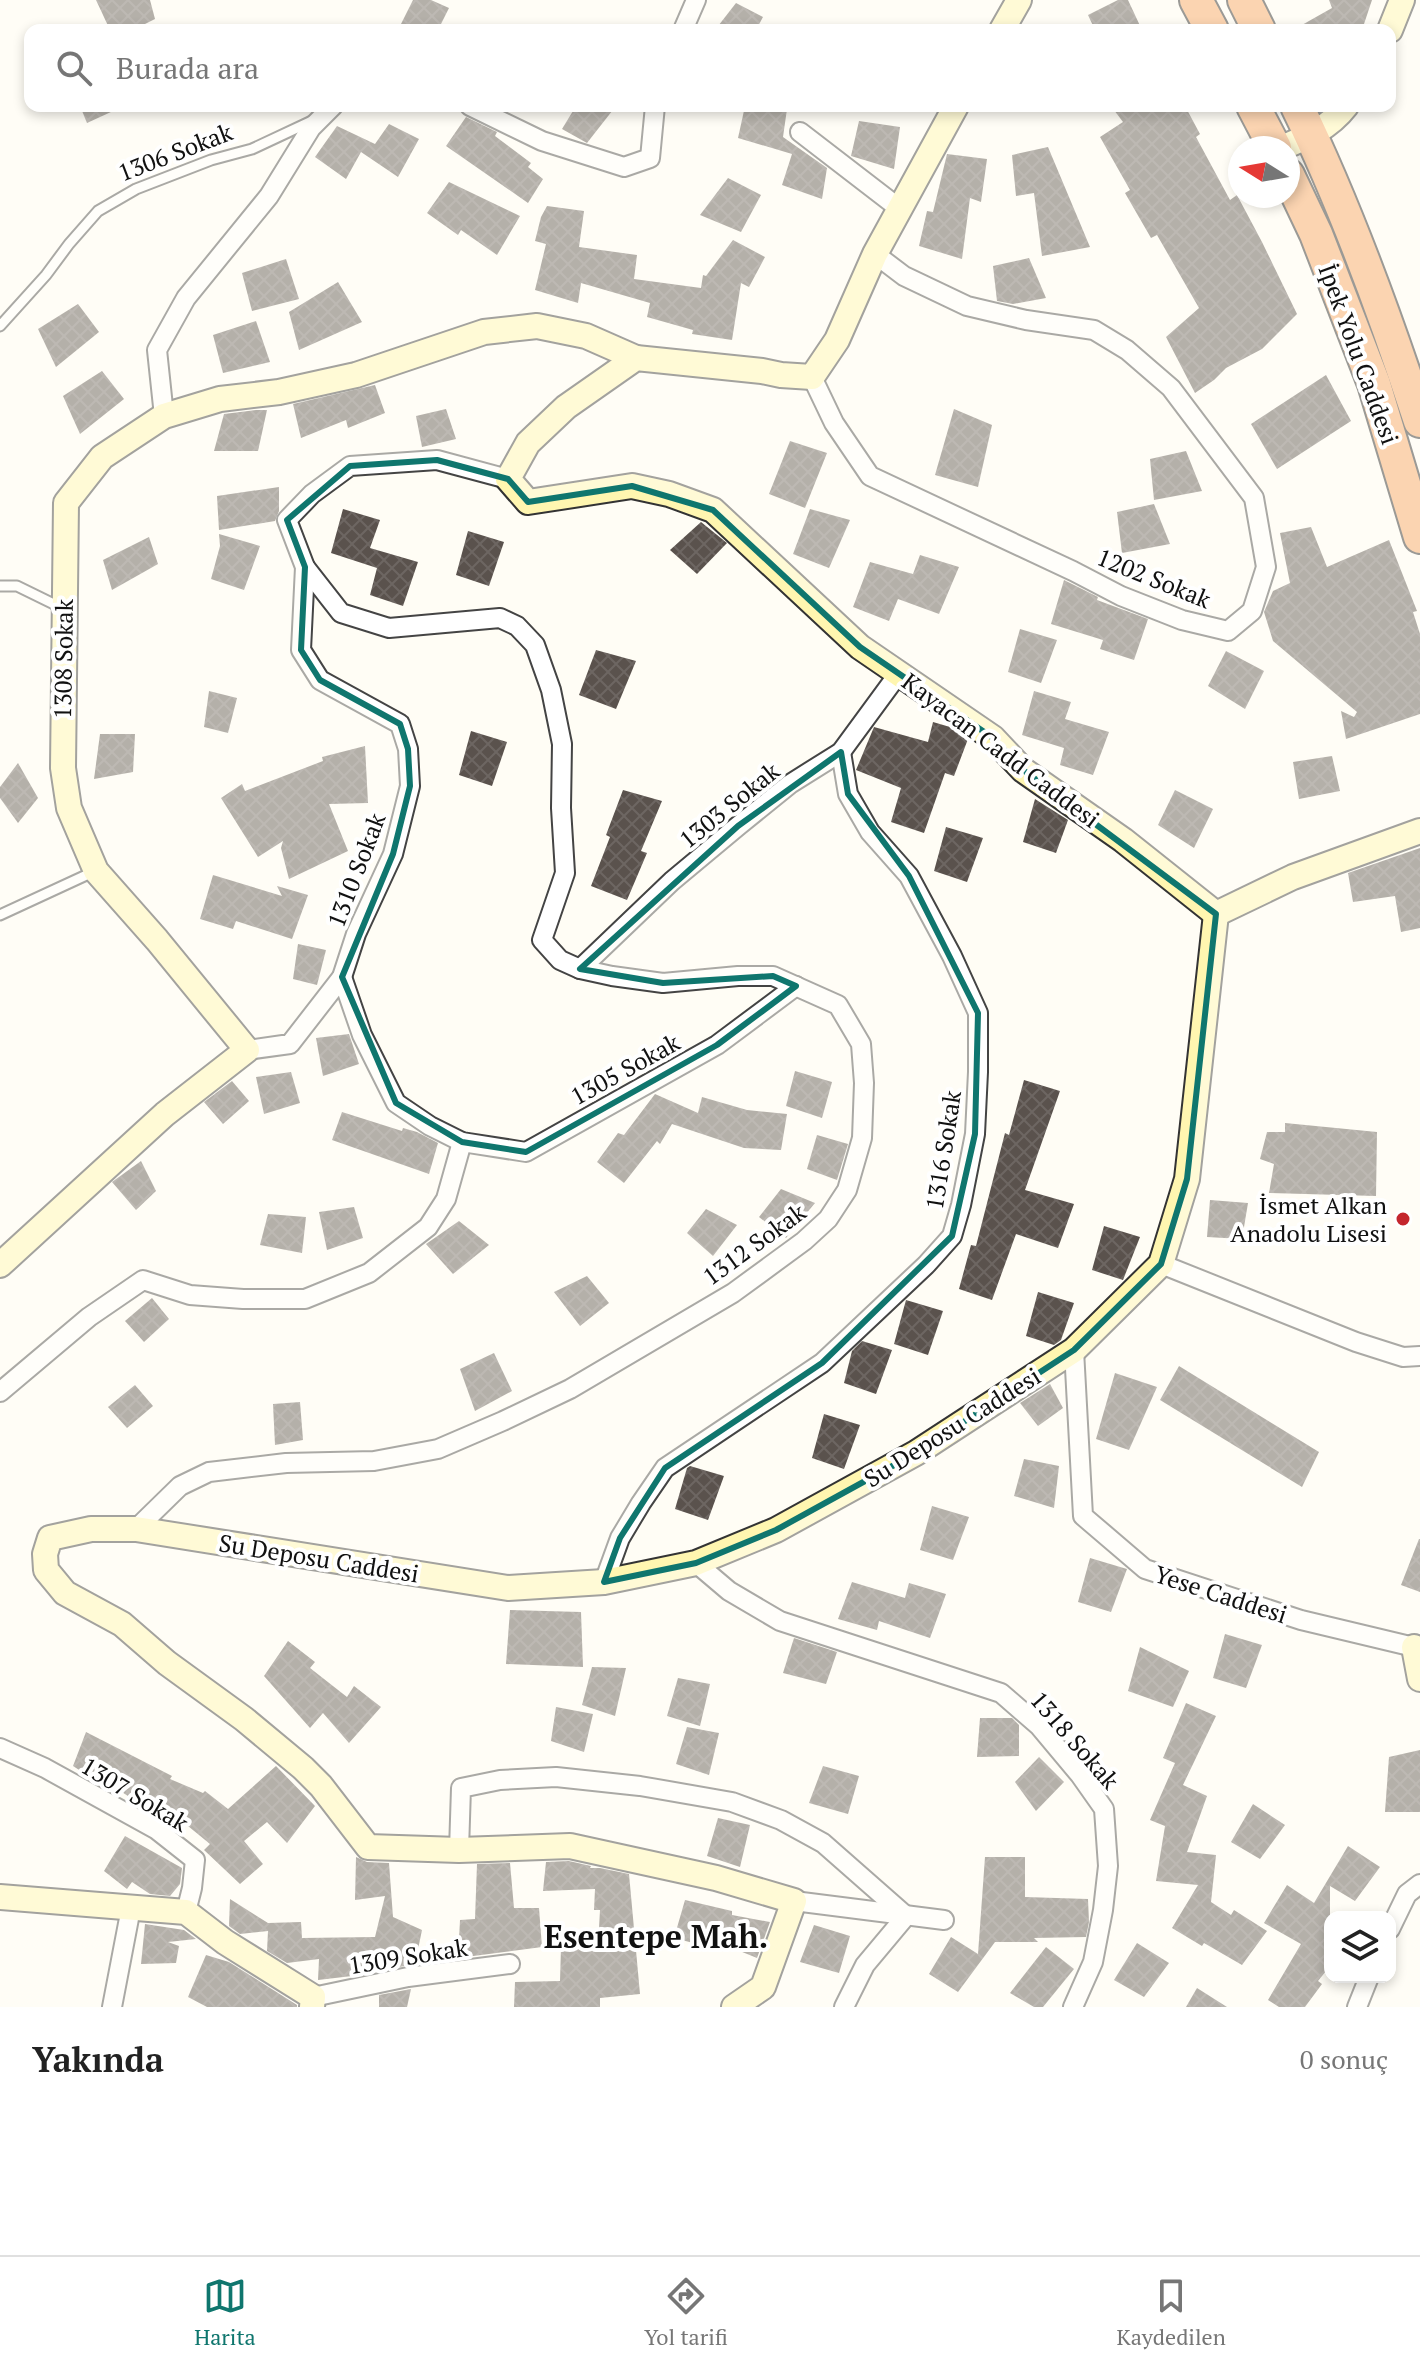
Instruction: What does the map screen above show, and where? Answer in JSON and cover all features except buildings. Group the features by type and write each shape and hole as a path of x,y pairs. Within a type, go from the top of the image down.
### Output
{"highway":[{"path":"1196,0 1209,24"},
{"path":"1244,0 1256,24"},
{"path":"1257,112 1271,136"},
{"name":"İpek Yolu Caddesi","path":"1300,112 1386,318 1420,421"},
{"name":"İpek Yolu Caddesi","path":"1300,200 1374,384 1420,537"}],"street":[{"path":"686,24 696,0"},
{"path":"1005,24 1019,0"},
{"path":"1392,24 1402,0"},
{"name":"1306 Sokak","path":"164,416 157,350 186,298 269,196 311,128 327,112"},
{"path":"482,112 542,141 624,167 650,158 654,112"},
{"path":"508,479 528,443 566,407 636,358 812,377 837,340 875,254 953,112"},
{"path":"1300,140 1311,136 1341,112"},
{"path":"800,132 900,209"},
{"name":"1202 Sokak","path":"812,377 834,423 870,476 1121,596 1182,620 1228,631 1252,611 1266,567 1254,498 1171,388 1127,350 1094,330 1026,320 967,306 904,276 875,254"},
{"name":"1308 Sokak","path":"247,1050 96,871 69,808 63,768 66,503 102,457 164,416 220,399 279,392 356,375 484,332 537,326 586,336 636,358"},
{"name":"1310 Sokak","path":"247,1050 290,1044 342,977 356,934 393,854 410,786 408,749 400,724 320,680 301,650 305,567 287,520 312,494 350,466 437,460 508,479"},
{"name":"Kayacan Cadd Caddesi","path":"508,479 528,502 632,486 669,494 713,510 860,647 993,738 1023,770 1123,840 1216,914"},
{"name":"1312 Sokak","path":"136,1529 180,1486 209,1472 286,1463 374,1461 438,1449 570,1389 733,1293 804,1241 828,1219 847,1190 862,1138 864,1083 861,1044 838,1005 773,976 663,983 580,969 560,960 542,940 565,873 561,808 562,744 551,690 535,645 517,626 500,618 389,628 341,613 305,567"},
{"name":"1303 Sokak","path":"580,969 662,890 738,826 790,784 841,752 899,673"},
{"name":"1316 Sokak","path":"604,1582 620,1538 665,1468 822,1363 926,1265 952,1236 961,1205 975,1134 978,1013 952,956 909,876 870,832 848,794 841,752"},
{"path":"1216,914 1293,877 1420,831"},
{"name":"Su Deposu Caddesi","path":"794,1901 716,1878 570,1846 459,1850 368,1847 321,1786 303,1768 244,1719 167,1663 122,1624 65,1593 46,1570 45,1554 50,1538 91,1529 136,1529 508,1588 604,1582 696,1563 776,1530 916,1453 1074,1350 1161,1264 1187,1179 1216,914"},
{"path":"0,1392 89,1317 143,1280 190,1295 305,1299 369,1273 428,1227 446,1199 462,1142 430,1126 396,1103 362,1035 342,977"},
{"name":"1305 Sokak","path":"462,1142 526,1152 717,1045 796,986"},
{"path":"0,1265 165,1114 247,1050"},
{"path":"1161,1264 1356,1342 1403,1357 1420,1356"},
{"name":"Yese Caddesi","path":"1074,1350 1083,1516 1145,1569 1301,1620 1417,1647 1420,1679"},
{"name":"1318 Sokak","path":"696,1563 729,1591 780,1621 1001,1693 1039,1726 1104,1809 1108,1866 1093,1962 1073,2007"},
{"name":"1307 Sokak","path":"0,1748 45,1768 157,1830 195,1860 186,1912"},
{"path":"459,1850 461,1788 500,1780 556,1777 640,1786 732,1802 781,1820 823,1843 906,1916"},
{"path":"1396,1917 1407,1894 1420,1884"},
{"path":"0,1897 186,1912 313,2002"},
{"path":"734,2007 763,1987 794,1901 944,1920"},
{"path":"112,2007 131,1908"},
{"path":"844,2007 865,1965 906,1916"},
{"name":"1309 Sokak","path":"313,2002 408,1977 510,1964"},
{"path":"1357,2007 1367,1983"}],"lane":[{"name":"1306 Sokak","path":"0,326 98,211 136,189 180,171 252,149 327,112"},
{"path":"0,586 17,586 64,609"},
{"path":"0,915 96,871"}],"highlighted area":[{"path":"437,460 508,479 528,502 632,486 713,510 860,647 993,738 1023,770 1216,914 1187,1179 1161,1264 1074,1350 916,1453 776,1530 696,1563 604,1582 620,1538 665,1468 822,1363 952,1236 975,1134 978,1013 909,876 848,794 841,752 738,826 580,969 663,983 773,976 796,986 717,1045 526,1152 462,1142 396,1103 342,977 393,854 410,786 408,749 400,724 320,680 301,650 305,567 287,520 350,466"}],"place":[{"name":"İsmet Alkan Anadolu Lisesi","path":"1403,1219"}],"district":[{"name":"Esentepe Mah.","path":"656,1936"}]}
